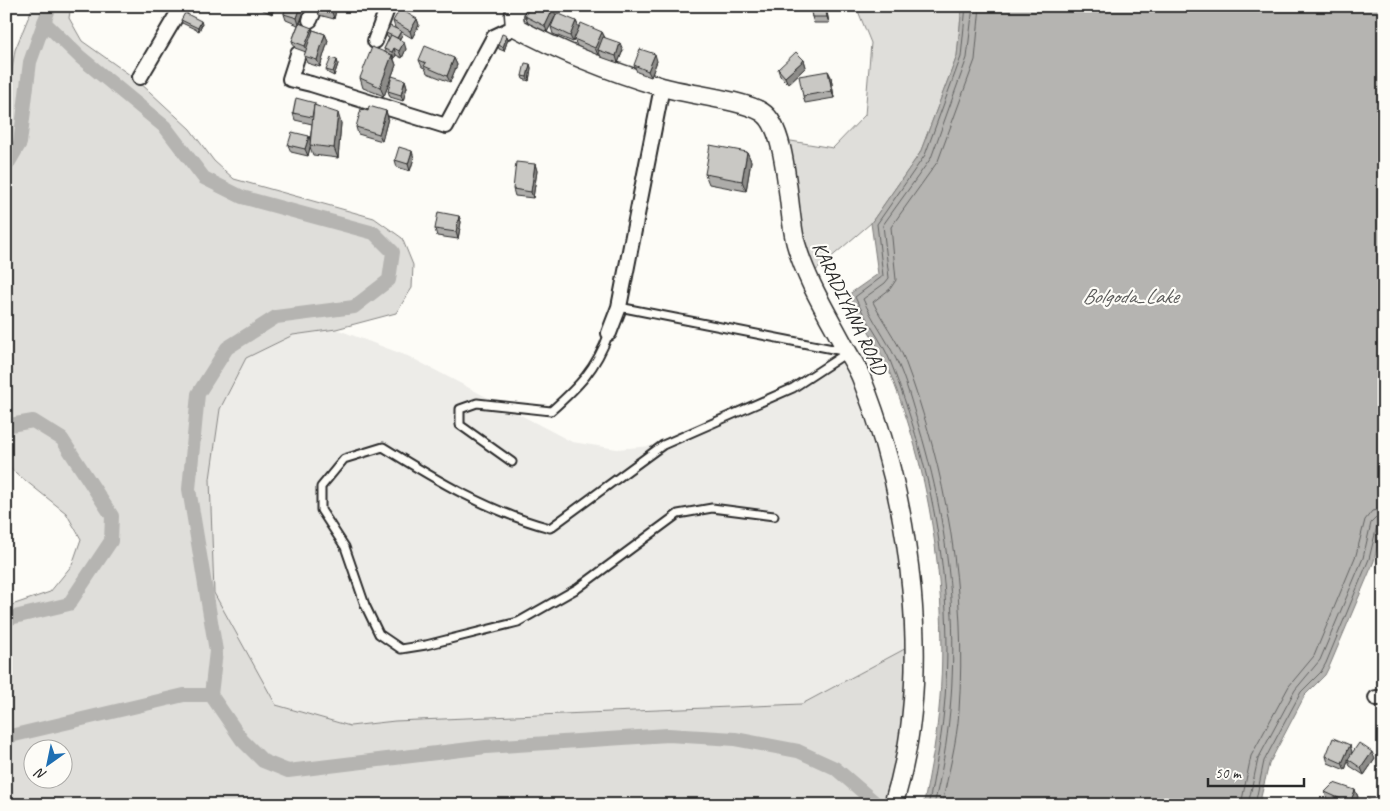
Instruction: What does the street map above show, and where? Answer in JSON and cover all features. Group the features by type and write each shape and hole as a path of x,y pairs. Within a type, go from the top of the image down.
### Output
{"street":[{"path":"140,77 182,6"},
{"path":"310,20 316,6"},
{"path":"375,41 388,6"},
{"path":"298,54 290,79 312,84 446,126 494,37 515,27 516,6"},
{"name":"KARADIYANA ROAD","path":"515,27 598,64 662,87 747,106 763,112 774,125 782,153 795,243 807,278 860,375 893,474 911,583 914,644 912,708 895,799"},
{"path":"609,333 619,307 662,87"}],"lane":[{"path":"619,307 848,352"},
{"path":"512,462 460,425 460,408 477,403 552,412 583,382 600,356 609,333"},
{"path":"774,516 712,508 678,514 578,588 518,622 426,645 401,649 379,634 365,605 345,547 321,510 321,487 344,459 382,447 448,487 524,521 550,528 663,445 793,388 848,352"}],"shaded area":[{"path":"33,6 71,6 69,18 82,41 137,80 190,129 214,161 234,179 374,218 402,238 413,265 412,288 396,313 336,329 293,335 246,358 220,409 210,479 214,593 276,705 350,726 395,721 802,704 914,644 893,805 6,805 6,607 50,592 72,565 81,539 66,513 6,465 6,108 15,50"},
{"path":"856,6 962,6 957,56 920,153 871,223 807,278 779,139 833,148 865,115 871,43"},
{"path":"336,329 410,357 572,442 617,449 663,445 793,388 848,352 893,474 914,644 802,704 395,721 350,726 276,705 214,593 210,479 220,409 246,358 293,335"}],"water":[{"name":"Bolgoda_Lake","path":"962,6 1384,6 1384,517 1374,561 1330,665 1325,675 1305,695 1269,764 1259,805 923,805 939,712 942,662 937,559 918,457 904,409 882,355 848,295 878,274 871,223 920,153 957,56"}],"building":[{"path":"286,6 301,6 297,18 284,14"},
{"path":"317,6 333,6 332,12 317,9"},
{"path":"530,6 548,6 553,9 545,26 525,16"},
{"path":"810,6 825,6 827,17 812,17"},
{"path":"400,9 417,19 410,31 393,21"},
{"path":"185,13 201,21 198,28 181,20"},
{"path":"557,13 576,21 570,36 551,27"},
{"path":"299,23 312,28 305,46 292,41"},
{"path":"581,23 602,32 595,48 574,39"},
{"path":"390,26 401,31 397,38 386,33"},
{"path":"313,30 325,34 317,60 304,56"},
{"path":"502,34 507,36 503,47 498,45"},
{"path":"391,35 404,42 399,51 394,48 392,52 384,49"},
{"path":"603,37 620,43 616,56 598,50"},
{"path":"425,46 454,58 447,76 424,66 426,63 419,60"},
{"path":"372,47 392,55 380,87 360,78"},
{"path":"640,49 655,54 648,71 634,65"},
{"path":"796,52 804,60 785,77 778,69"},
{"path":"331,58 337,60 333,72 326,70"},
{"path":"525,63 530,64 527,77 522,76"},
{"path":"828,71 832,91 803,96 799,76"},
{"path":"392,76 405,80 401,95 388,91"},
{"path":"296,98 315,103 312,117 293,113"},
{"path":"314,105 338,113 334,148 310,145"},
{"path":"369,106 386,111 379,134 356,127 361,109 368,111"},
{"path":"292,132 309,136 305,149 288,145"},
{"path":"710,145 747,152 742,181 705,174"},
{"path":"399,147 412,151 408,164 395,160"},
{"path":"516,162 535,164 531,192 513,189"},
{"path":"438,212 459,216 456,232 435,229"},
{"path":"1333,738 1350,745 1342,763 1326,756"},
{"path":"1359,743 1372,752 1361,768 1348,759"},
{"path":"1334,783 1355,790 1350,803 1325,792"},
{"path":"1368,799 1380,805 1365,805"}],"waterway":[{"path":"6,167 20,143 30,62 50,6"},
{"path":"44,22 80,57 165,127 204,178 242,197 374,233 393,252 389,280 354,307 276,317 227,348 198,394 189,489 216,651 211,695"},
{"path":"6,423 10,425 33,421 62,439 112,516 111,541 69,604 6,619"},
{"path":"6,737 184,695 211,695 242,740 263,761 288,771 486,747 668,735 735,739 798,751 835,768 878,805"}]}
